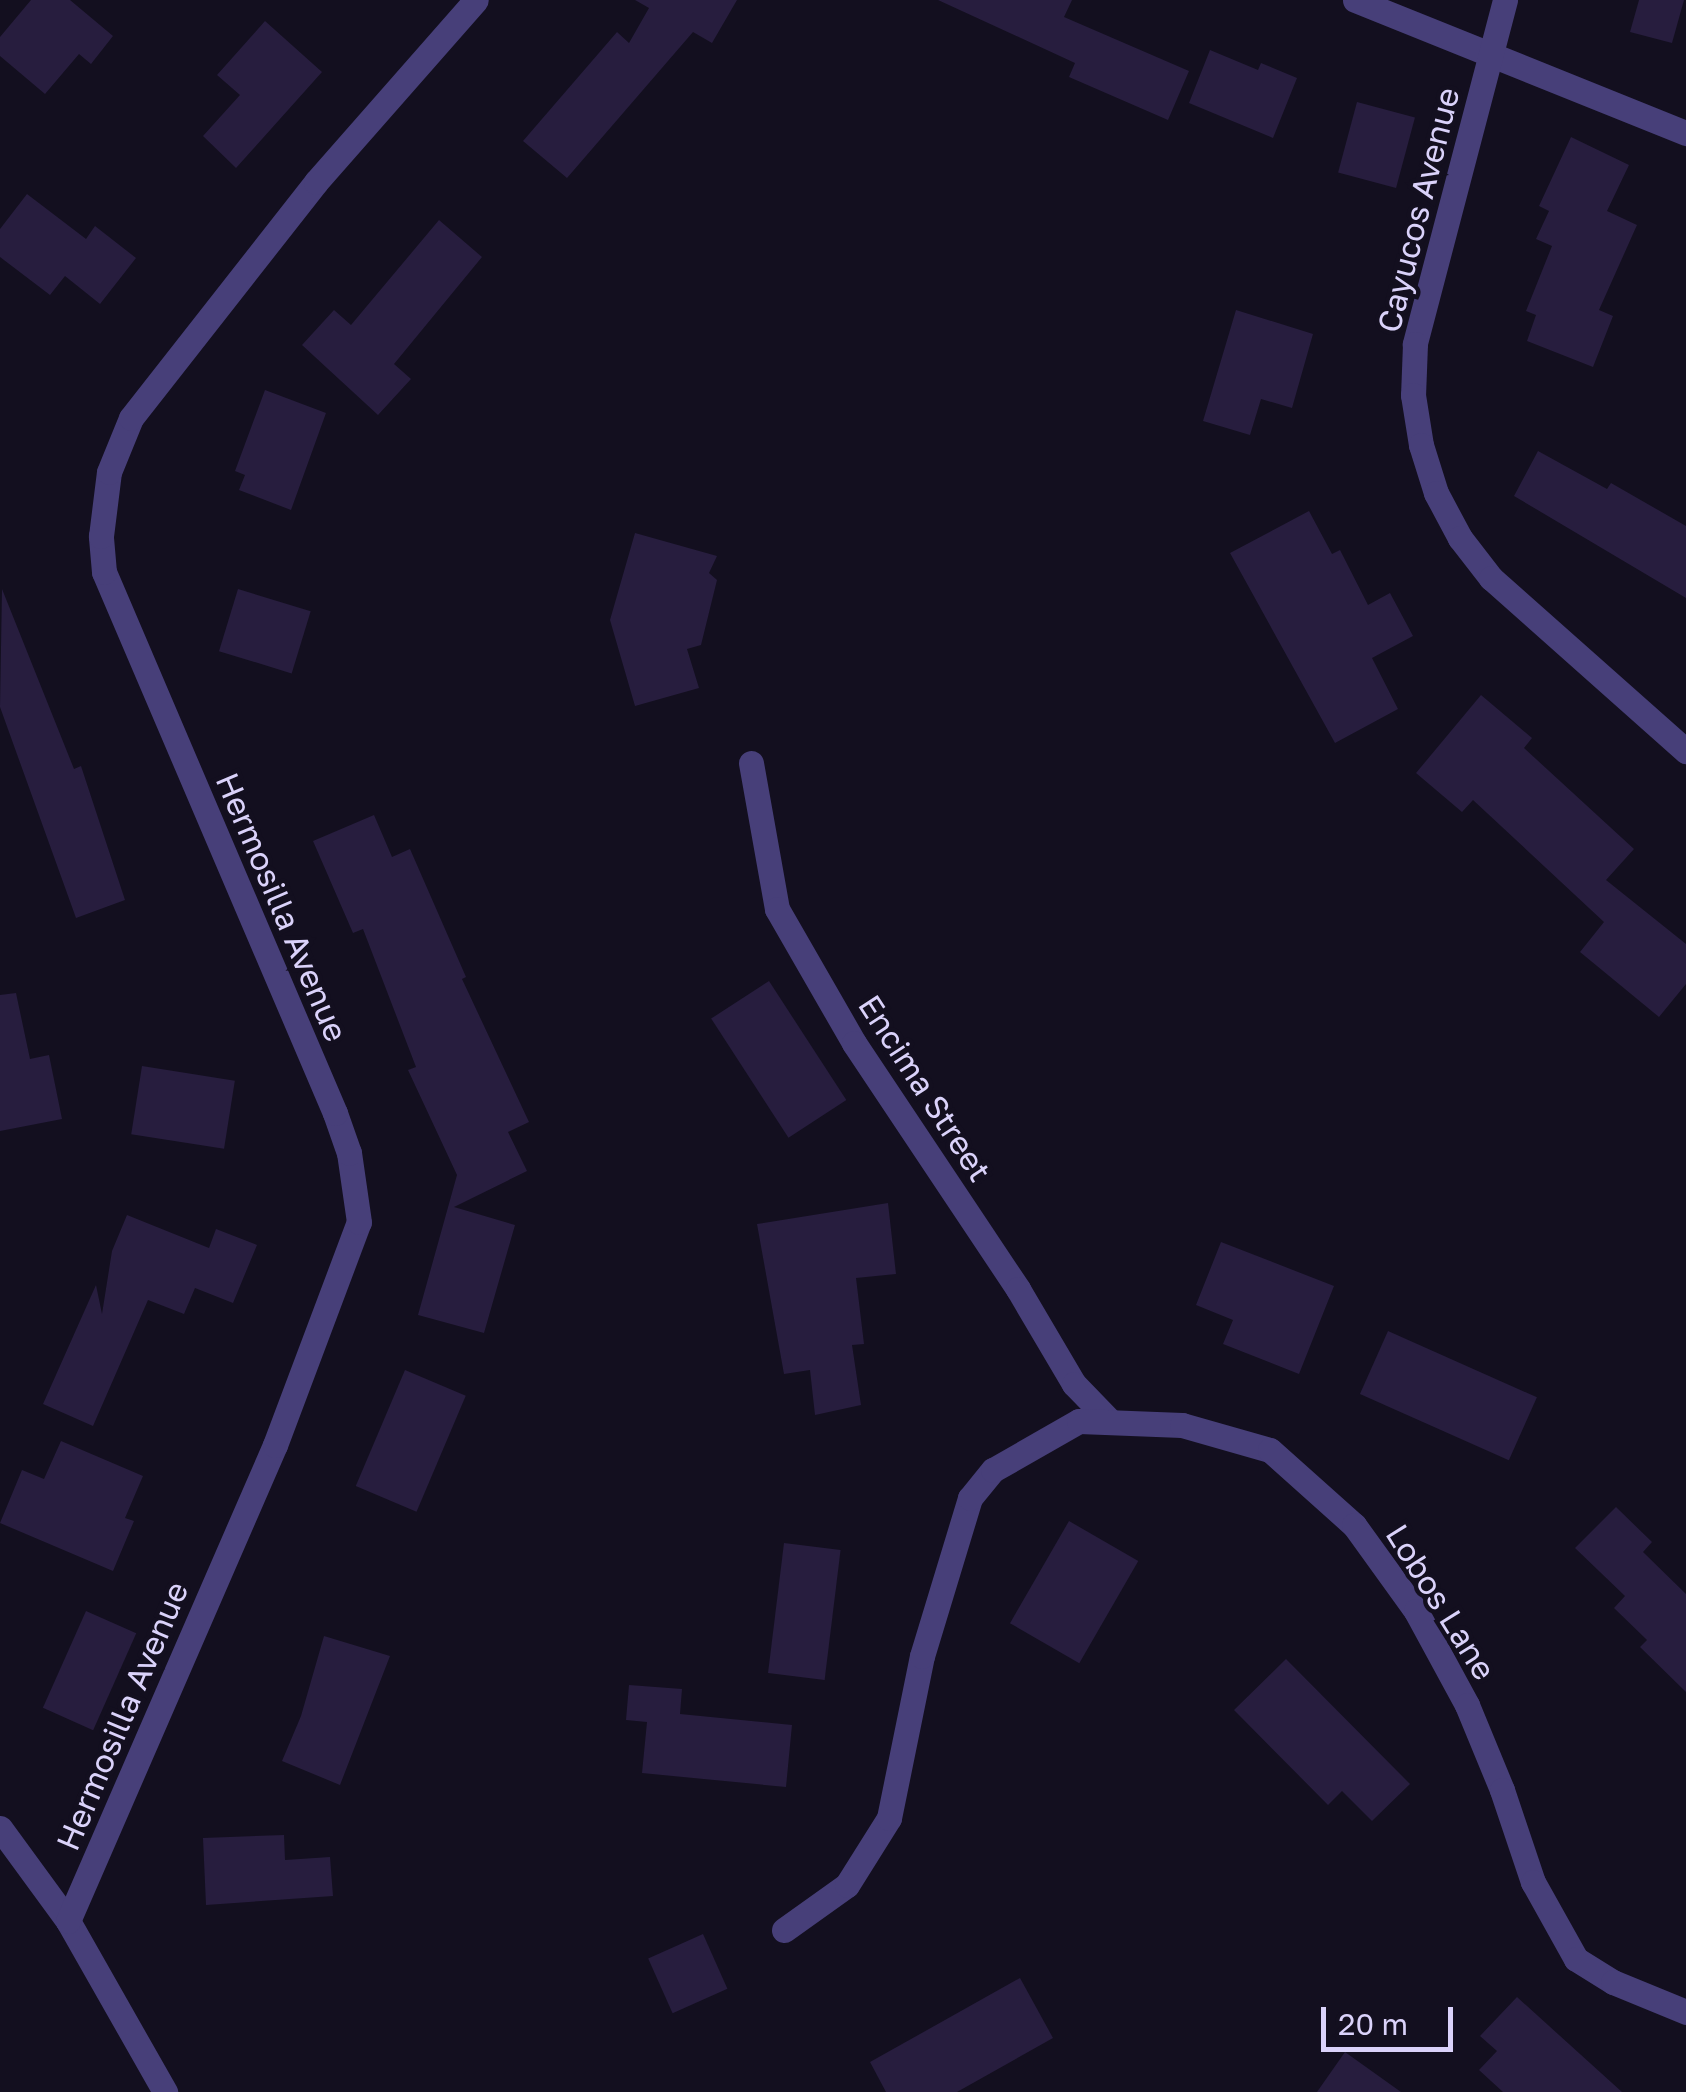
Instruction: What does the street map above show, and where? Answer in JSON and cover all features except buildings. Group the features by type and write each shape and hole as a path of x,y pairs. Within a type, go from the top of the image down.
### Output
{"street":[{"name":"Hermosilla Avenue","path":"68,1921 275,1444 359,1222 348,1153 335,1113 104,572 101,536 109,472 131,418 316,182 476,0"},
{"path":"1355,0 1686,133"},
{"name":"Cayucos Avenue","path":"1505,0 1415,344 1413,395 1420,445 1436,493 1460,538 1491,578 1686,751"},
{"name":"Encima Street","path":"752,763 776,909 854,1043 1018,1289 1074,1384 1109,1420"},
{"name":"Lobos Lane","path":"784,1930 847,1885 889,1818 922,1656 970,1498 993,1470 1080,1421 1182,1425 1270,1450 1354,1526 1416,1611 1467,1705 1502,1790 1533,1882 1576,1959 1612,1982 1686,2012"},
{"path":"0,1828 68,1921 165,2092"}]}
